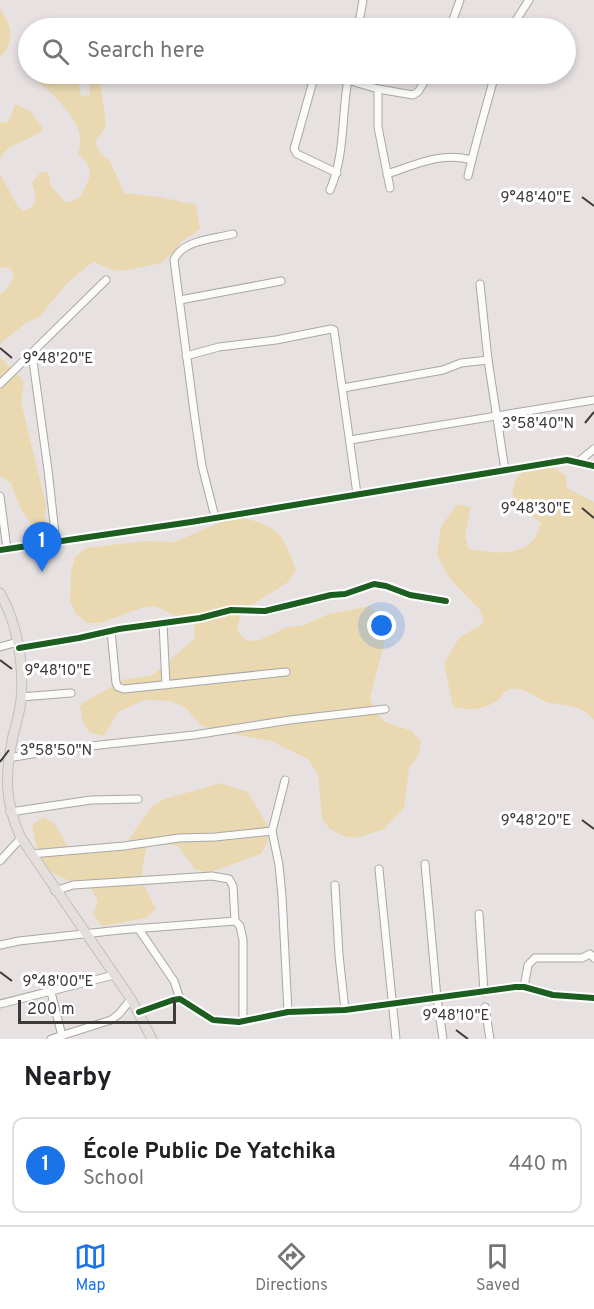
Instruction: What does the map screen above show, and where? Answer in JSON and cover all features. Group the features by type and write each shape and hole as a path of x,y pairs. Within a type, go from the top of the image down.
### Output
{"main road":[{"path":"0,594 19,645 22,678 21,697 3,787 10,812 31,854 131,999 152,1039"}],"street":[{"path":"360,18 363,0"},
{"path":"454,18 460,0"},
{"path":"517,18 529,0"},
{"path":"312,84 294,149 297,154 337,173"},
{"path":"330,190 337,173 348,84"},
{"path":"367,84 378,89 413,96 423,84"},
{"path":"468,176 475,142 486,114 493,84"},
{"path":"378,89 378,127 390,188"},
{"path":"387,174 438,157 471,160"},
{"path":"214,517 202,466 174,266 176,254 187,246 233,234"},
{"path":"0,384 106,280"},
{"path":"180,300 282,281"},
{"path":"480,284 488,360 505,470"},
{"path":"186,356 228,346 333,329 336,332 357,494"},
{"path":"32,354 56,542"},
{"path":"343,388 442,370 461,363 488,360"},
{"path":"350,440 594,400"},
{"path":"578,462 594,449"},
{"path":"0,496 3,549 567,460 594,466"},
{"path":"0,647 79,638 163,622 200,618 231,610 264,611 331,595 345,594 374,584 411,595 446,601"},
{"path":"163,622 166,685"},
{"path":"111,631 116,683 118,687 124,689 286,672"},
{"path":"21,697 71,693"},
{"path":"8,758 62,749 194,735 271,722 385,709"},
{"path":"285,780 272,831 282,896 288,1012"},
{"path":"10,812 91,800 138,799"},
{"path":"31,854 124,846 179,838 272,831"},
{"path":"0,861 21,838"},
{"path":"425,864 443,1039"},
{"path":"379,869 396,1039"},
{"path":"56,891 73,885 212,876 229,879 233,886 235,921 240,926 243,940 243,1021"},
{"path":"335,885 345,1010"},
{"path":"479,914 484,992"},
{"path":"0,945 138,928 235,921"},
{"path":"138,928 174,981 180,999 213,1020 229,1023 288,1012 345,1010 524,987 553,995 594,998"},
{"path":"524,987 528,965 535,958 582,957 590,954 594,958"},
{"path":"0,1004 114,975"},
{"path":"51,992 62,1036"},
{"path":"51,1039 111,1020 131,999"},
{"path":"139,1012 180,999"},
{"path":"485,1006 490,1039"}],"shaded area":[{"path":"0,8 7,20 10,39 9,45 0,57"},
{"path":"41,84 79,84 81,96 90,95 89,84 100,84 106,123 104,130 95,141 100,153 110,161 124,193 160,197 196,205 200,228 181,242 161,263 123,271 110,269 93,262 70,280 40,316 26,323 0,344 0,294 10,285 14,273 9,268 0,267 0,174 17,205 23,211 34,204 32,183 41,172 48,172 51,186 66,203 80,197 90,174 88,165 78,154 80,141 77,127 62,104"},
{"path":"15,104 30,111 43,129 7,150 0,161 0,122 6,123 11,117"},
{"path":"0,357 24,381 21,402 46,505 44,526 38,530 24,515 11,483 0,476"},
{"path":"527,467 555,468 566,476 567,488 594,502 594,720 578,708 547,702 519,689 508,690 498,700 482,708 453,707 444,663 459,638 484,623 480,610 450,579 437,555 441,527 457,504 471,507 465,536 469,549 506,552 523,548 538,533 541,523 519,506 512,493 516,479"},
{"path":"244,518 266,525 279,535 288,549 296,570 288,582 250,606 240,617 237,631 247,641 260,640 287,627 301,626 329,614 370,606 379,617 384,644 370,698 375,711 385,722 412,731 421,742 418,756 409,768 404,808 384,829 357,838 343,836 330,829 322,819 318,775 308,759 271,741 227,733 200,725 186,708 171,701 144,700 118,712 104,736 90,733 83,722 80,707 84,702 123,680 153,675 195,638 194,625 155,606 141,608 101,623 87,623 76,614 70,601 71,572 75,557 86,548 145,541 174,542 228,519"},
{"path":"221,783 248,792 269,828 268,842 261,854 208,873 195,869 178,846 148,841 143,862 143,876 146,890 156,909 146,918 102,926 93,915 98,901 91,888 65,879 48,869 43,863 32,825 43,817 55,824 69,849 114,850 127,842 152,806 164,799"}],"cycle path":[{"path":"0,550 191,522 567,460 594,466"},
{"path":"19,648 119,629 200,618 231,610 265,611 331,595 345,594 374,584 410,595 446,601"},
{"path":"139,1012 180,999 213,1020 239,1022 288,1012 345,1010 515,987 524,987 553,995 594,998"}],"place":[{"name":"École Public De Yatchika","path":"42,572"}]}
